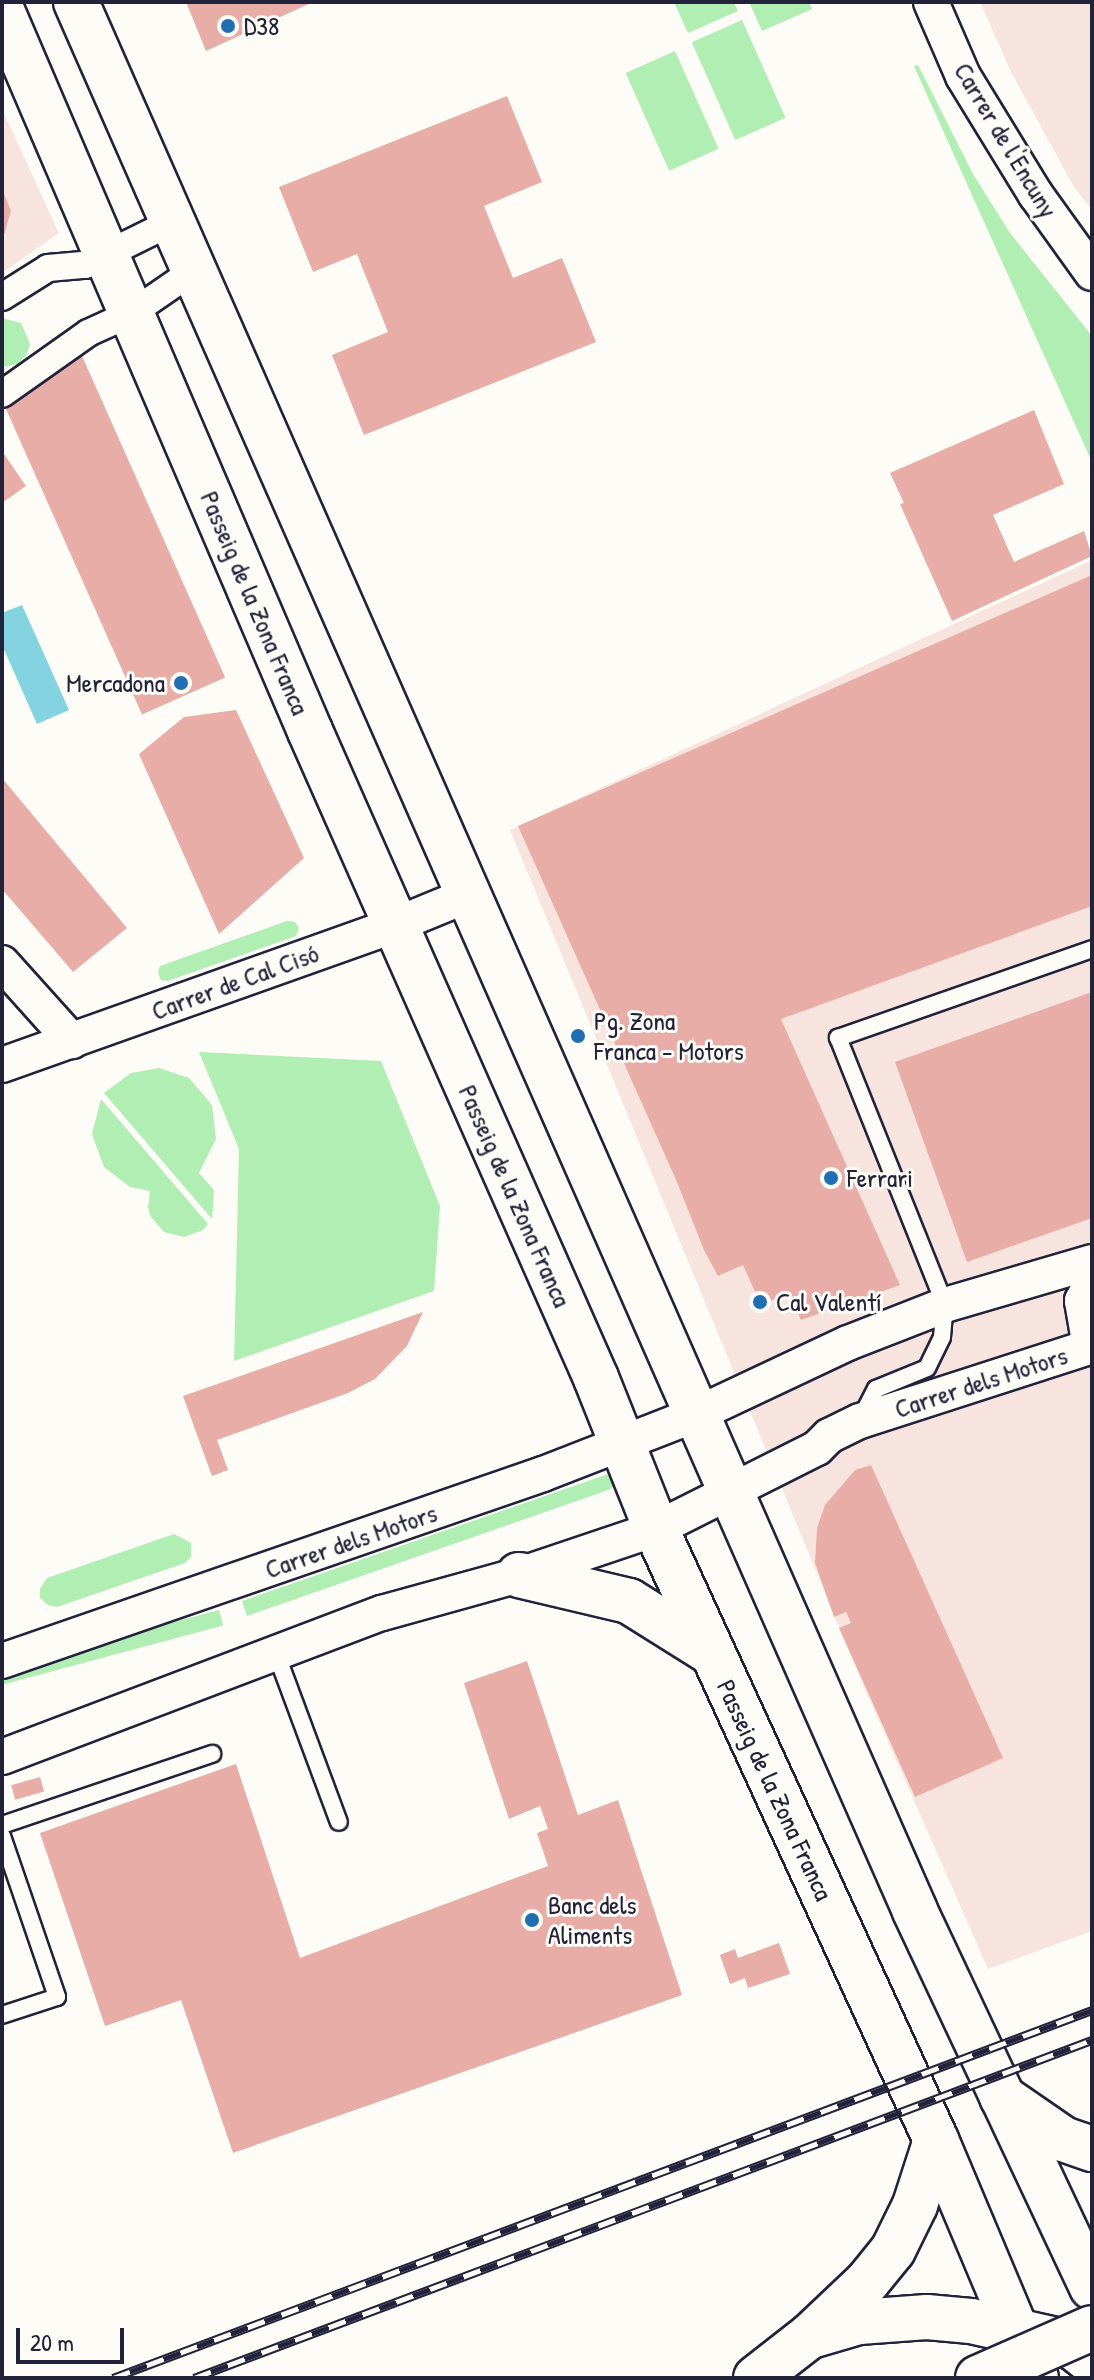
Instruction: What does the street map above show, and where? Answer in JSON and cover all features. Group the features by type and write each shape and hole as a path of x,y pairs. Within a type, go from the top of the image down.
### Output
{"main road":[{"path":"76,2 915,1911 1092,2287"},
{"name":"Passeig de la Zona Franca","path":"2,11 395,925 623,1443 656,1529 936,2140 1036,2378"},
{"path":"519,1575 629,1601 712,1653"},
{"path":"1002,2097 1063,2139 1092,2149"},
{"path":"756,2378 810,2336 867,2282 893,2250 915,2205 936,2140"},
{"path":"810,2336 859,2322 927,2317 1056,2340 1074,2348 1092,2362"},
{"path":"978,2378 1092,2328"}],"street":[{"name":"Carrer de l'Encuny","path":"931,2 963,76 1036,195 1092,273"},
{"path":"2,297 48,268 85,265 172,222"},
{"path":"2,394 88,333 132,313 193,271"},
{"name":"Carrer de Cal Cisó","path":"2,1065 395,925 468,895"},
{"path":"2,963 72,1041"},
{"path":"945,1305 1092,1262"},
{"name":"Carrer dels Motors","path":"656,1529 817,1448 829,1436 860,1421 1091,1346 1082,1301 1092,1281"},
{"name":"Carrer dels Motors","path":"2,1661 623,1443 697,1414 848,1343 945,1305"},
{"path":"2,1757 382,1613 519,1575 656,1529"}],"lane":[{"path":"860,1421 876,1389 927,1368 942,1337 945,1305 838,1038 1092,949"},
{"path":"276,1653 339,1822"},
{"path":"2,1825 212,1754"},
{"path":"2,1836 57,1997 2,2015"}],"shaded area":[{"path":"980,2 1092,2 1092,210 1074,187 1011,72"},
{"path":"2,109 59,233 2,273"},
{"path":"1092,560 1092,1931 988,1969 861,1680 510,830"}],"green space":[{"path":"674,2 734,2 738,11 688,33"},
{"path":"749,2 809,2 812,9 762,31"},
{"path":"742,20 786,118 735,140 692,42"},
{"path":"675,51 719,149 669,171 626,73"},
{"path":"918,65 973,174 1010,233 1092,336 1092,462 914,66"},
{"path":"2,318 21,323 30,344 26,356 17,364 4,367"},
{"path":"287,921 295,922 299,928 296,936 168,981 161,980 158,973 160,966"},
{"path":"199,1052 381,1061 440,1206 434,1291 234,1361 239,1149"},
{"path":"159,1068 189,1078 212,1105 216,1139 199,1173 214,1190 212,1219 104,1093 131,1073"},
{"path":"101,1099 208,1224 203,1230 184,1237 164,1232 151,1217 148,1208 150,1191 130,1187 104,1167 92,1134"},
{"path":"608,1474 616,1483 611,1489 247,1616 242,1601"},
{"path":"174,1534 191,1543 191,1557 185,1563 57,1607 48,1605 40,1598 40,1589 47,1578"},
{"path":"219,1610 223,1625 2,1685 2,1668"}],"water":[{"path":"22,605 69,710 37,724 2,645 2,613"}],"building":[{"name":"D38","path":"186,2 313,2 206,51"},
{"path":"507,96 542,182 484,206 513,278 562,258 596,342 364,435 332,355 388,332 357,254 313,272 279,187"},
{"path":"2,189 11,211 3,238 2,238"},
{"path":"82,356 225,678 142,715 2,400 2,392"},
{"path":"1034,410 1064,484 993,515 1014,562 1084,531 1092,556 952,621 900,504 904,503 890,473"},
{"path":"2,451 26,486 2,503"},
{"path":"1092,575 1092,906 781,1019 900,1285 801,1320 789,1293 761,1305 743,1265 718,1276 704,1250 677,1182 518,826"},
{"path":"236,710 304,858 219,934 139,754 184,717"},
{"path":"2,778 127,928 73,972 2,889"},
{"path":"1092,992 1092,1218 967,1262 895,1062"},
{"path":"423,1312 407,1346 375,1379 348,1393 217,1440 228,1470 212,1476 183,1396"},
{"path":"871,1465 1003,1758 915,1797 839,1628 851,1623 846,1612 834,1617 815,1563 817,1528 825,1505 855,1470"},
{"name":"Banc dels Aliments","path":"527,1661 578,1815 618,1800 682,1995 233,2153 181,2000 105,2026 40,1833 236,1764 300,1958 548,1866 537,1833 548,1829 540,1806 509,1819 464,1683"},
{"path":"40,1777 44,1791 15,1800 11,1785"},
{"path":"779,1943 790,1974 748,1988 745,1978 730,1984 720,1955 735,1949 738,1958"}],"railway":[{"path":"113,2378 1092,2010"},
{"path":"194,2378 1092,2040"}],"place":[{"name":"D38","path":"228,26"},
{"name":"Mercadona","path":"181,683"},
{"name":"Pg. Zona Franca - Motors","path":"578,1036"},
{"name":"Ferrari","path":"831,1178"},
{"name":"Cal Valentí","path":"760,1302"},
{"name":"Banc dels Aliments","path":"532,1920"}]}
